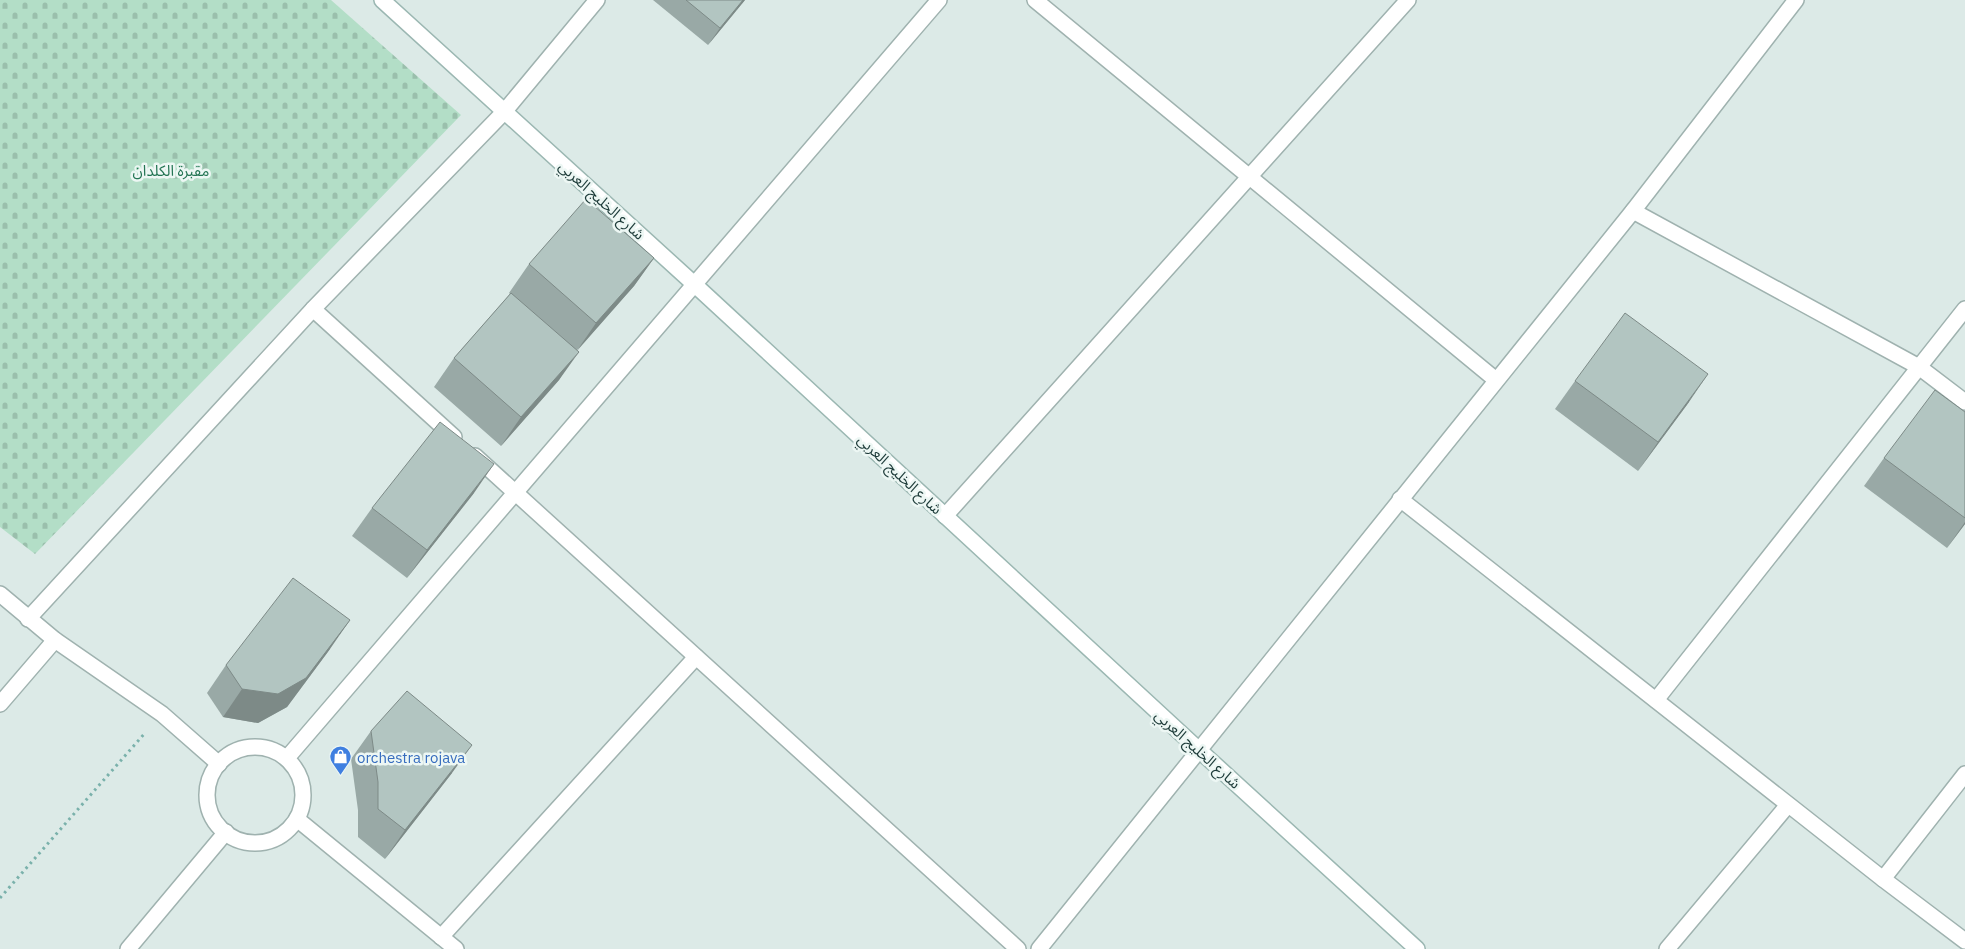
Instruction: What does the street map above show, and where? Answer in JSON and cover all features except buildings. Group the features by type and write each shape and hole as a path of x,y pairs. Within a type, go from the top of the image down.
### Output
{"street":[{"name":"شارع الخليج العربي","path":"382,0 694,284 1417,949"},
{"path":"28,619 312,309 504,112 596,0"},
{"path":"286,758 516,494 939,0"},
{"path":"1035,0 1496,380"},
{"path":"945,516 1408,0"},
{"path":"1039,949 1633,211 1796,0"},
{"path":"1633,211 1919,367 1965,402"},
{"path":"312,309 1018,949"},
{"path":"1656,700 1965,309"},
{"path":"1400,499 1788,805 1965,941"},
{"path":"0,594 55,640 162,714 219,764"},
{"path":"0,704 55,640"},
{"path":"441,937 696,657"},
{"path":"251,747 266,748 286,758 299,775 303,790 302,805 297,819 287,831 275,838 260,842 245,842 231,836 220,827 212,814 208,800 208,784 219,764 237,751 251,747"},
{"path":"1883,879 1965,774"},
{"path":"1667,949 1788,805"},
{"path":"297,819 456,949"},
{"path":"128,949 226,832"}],"path":[{"path":"0,898 162,714"}],"green space":[{"name":"مقبرة الكلدان","path":"0,0 331,0 461,115 35,554 0,527"}],"place":[{"name":"orchestra rojava","path":"341,776"}]}
